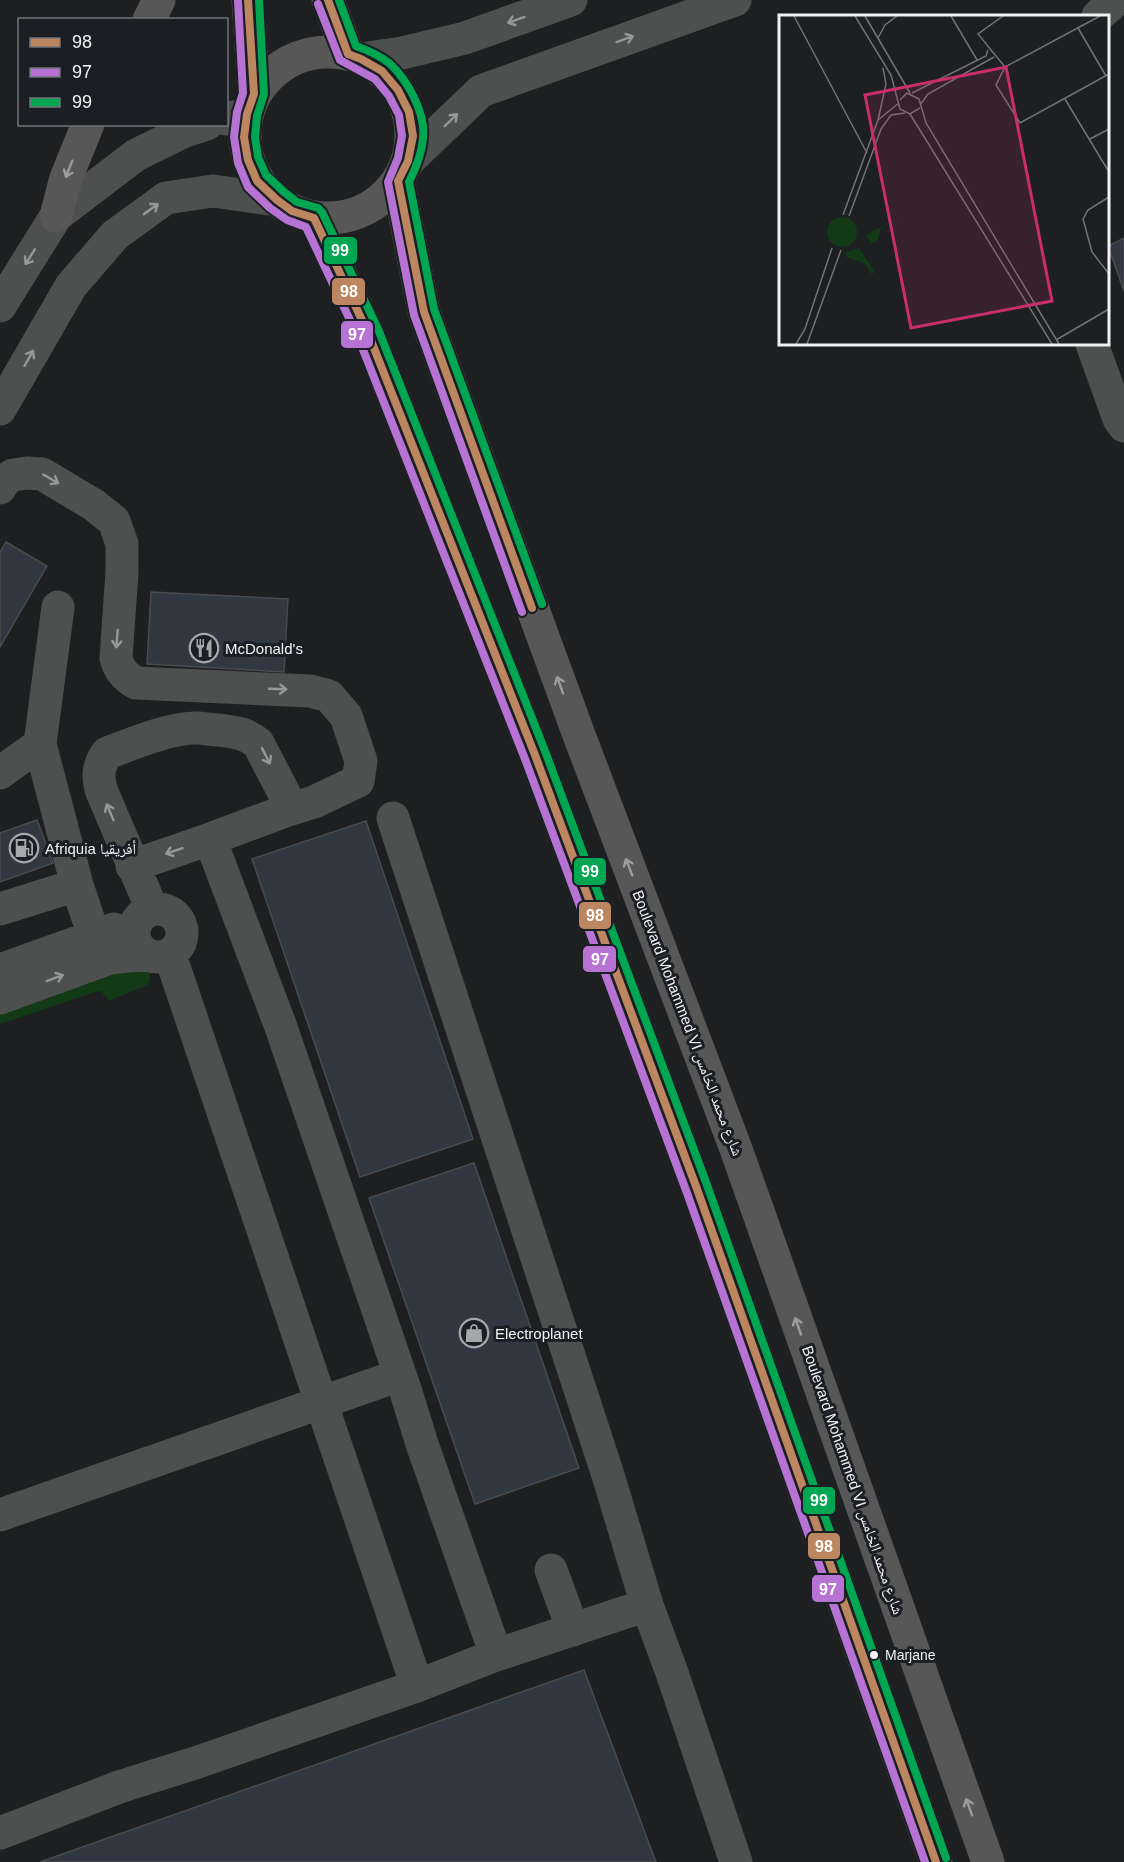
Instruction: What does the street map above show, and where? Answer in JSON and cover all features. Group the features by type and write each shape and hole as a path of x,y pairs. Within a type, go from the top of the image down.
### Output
{"main road":[{"path":"150,18 159,0"},
{"path":"242,109 267,77 285,64 304,55 326,52 354,56 382,71 398,90 409,112 413,136 403,171 386,196 353,216 333,219 314,218 292,211 277,200 257,181 248,160 244,137 242,109 248,0"},
{"path":"328,0 354,56"},
{"path":"56,216 66,178 87,126"},
{"name":"Boulevard Mohammed VI شارع محمد الخامس","path":"403,171 423,312 579,735 736,1149 988,1862"},
{"path":"314,218 368,333 535,755 701,1200 936,1862"}],"street":[{"path":"354,56 402,53 465,38 571,0"},
{"path":"403,171 481,91 735,0"},
{"path":"1099,15 1116,0"},
{"path":"3,296 56,216 136,155 185,131 201,126"},
{"path":"0,409 71,286 115,235 166,198 213,191 277,200"},
{"path":"1092,345 1119,419 1124,426"},
{"path":"0,488 5,480 13,475 42,474 94,505 114,521 122,544 116,658 119,668 127,678 136,683 309,691 329,696 346,716 361,761 358,781 314,802 132,866"},
{"path":"58,607 39,744 76,885 94,936"},
{"path":"158,954 139,948 135,940 133,931 144,916 132,866 99,782 99,770 107,753 182,729 239,732 258,742 284,793 288,810"},
{"path":"0,773 39,744"},
{"path":"393,818 608,1475 647,1605 735,1862"},
{"path":"210,839 282,1030 496,1656"},
{"path":"0,909 76,885"},
{"path":"0,970 162,909 171,912 179,919 183,929 178,948 158,954 110,958 0,998"},
{"path":"158,954 322,1401 417,1686"},
{"path":"0,1515 400,1375"},
{"path":"551,1570 573,1630"},
{"path":"0,1833 118,1788 647,1605"}],"green space":[{"path":"139,968 149,973 150,980 147,985 109,1001 101,991 98,991 0,1024 0,1008 85,978"}],"building":[{"path":"1124,238 1124,291 1109,249 1109,246"},
{"path":"6,542 47,566 0,647 0,552"},
{"path":"151,592 288,599 284,672 147,664"},
{"name":"Afriquia أفريقيا","path":"37,820 53,863 0,882 0,833"},
{"path":"366,821 473,1139 360,1177 252,859"},
{"name":"Electroplanet","path":"474,1163 579,1468 475,1504 369,1198"},
{"path":"584,1670 656,1862 40,1862"}],"transit line":[{"name":"98","path":"248,0 254,94 247,114 244,137 248,160 257,181 277,200 292,211 314,218 368,333 535,755 697,1189 936,1862"},
{"name":"99","path":"259,0 264,94 257,116 255,137 258,157 266,175 284,192 297,202 318,208 322,212 378,329 545,751 707,1185 946,1858"},
{"name":"98","path":"328,0 348,54 382,71 398,90 409,112 413,136 408,161 398,181 424,312 532,608"},
{"name":"99","path":"339,0 356,46 389,63 408,87 418,108 423,128 422,144 409,182 434,309 542,604"},
{"name":"97","path":"238,1 243,93 237,112 234,137 238,163 248,187 270,208 287,220 306,227 358,337 525,759 687,1193 925,1862"},
{"name":"97","path":"318,4 340,60 375,79 389,96 399,115 402,136 398,158 388,182 414,315 522,612"}],"place":[{"name":"McDonald's","path":"204,648"},
{"name":"Afriquia أفريقيا","path":"24,848"},
{"name":"Electroplanet","path":"474,1333"},
{"name":"Marjane","path":"874,1655"}]}
